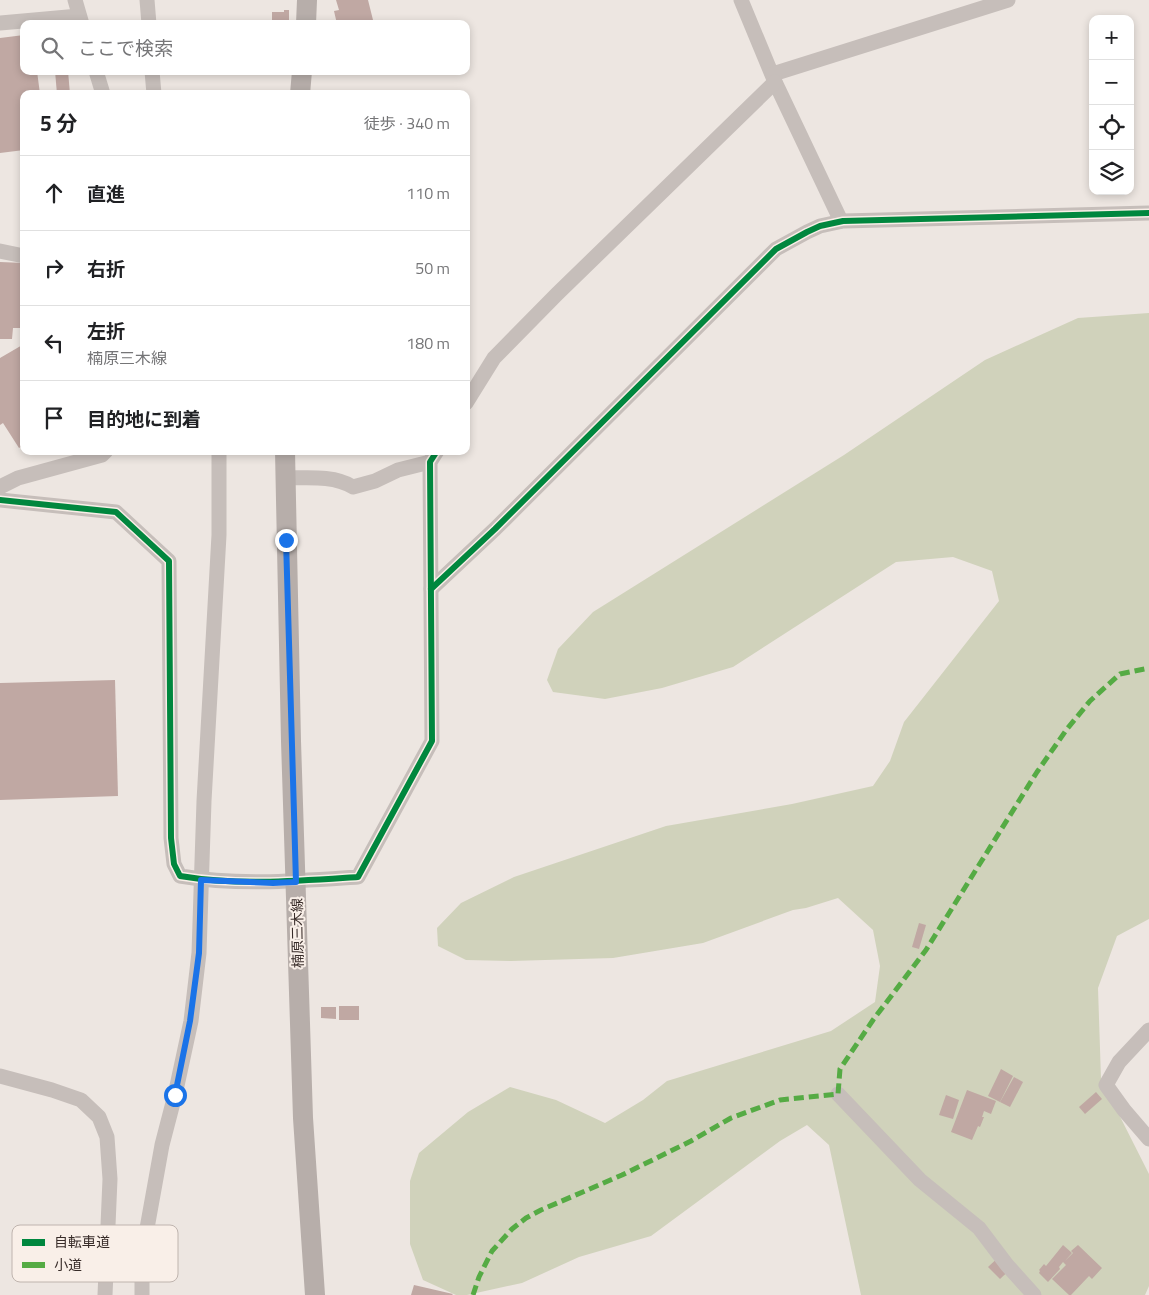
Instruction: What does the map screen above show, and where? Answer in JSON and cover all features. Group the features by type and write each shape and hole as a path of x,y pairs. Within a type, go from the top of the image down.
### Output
{"main road":[{"path":"306,20 308,0"},
{"path":"300,90 302,75"},
{"name":"楠原三木線","path":"285,455 304,1128 315,1295"}],"street":[{"path":"75,0 80,20"},
{"path":"147,0 148,20"},
{"path":"741,0 774,78 841,222"},
{"path":"470,397 494,358 774,78 888,39 971,5 1008,0"},
{"path":"0,23 20,22"},
{"path":"97,75 102,90"},
{"path":"152,75 154,90"},
{"path":"431,589 495,529 776,249 806,232 820,226 841,222 1149,213"},
{"path":"0,250 20,255"},
{"path":"0,487 18,478 102,455"},
{"path":"148,1225 162,1144 175,1095 190,1021 199,953 219,535 219,455"},
{"path":"0,500 116,512 168,561 171,838 174,864 180,876 201,880 273,883 358,877 432,741 431,589 433,456 375,481 353,487 345,482 322,478 285,478"},
{"path":"1149,1030 1119,1062 1106,1085 1149,1139"},
{"path":"0,1076 81,1100 99,1117 107,1137 110,1179 108,1225"},
{"path":"838,1094 920,1180 979,1228 1007,1265 1034,1295"},
{"path":"104,1295 105,1282"},
{"path":"142,1282 142,1295"}],"green space":[{"path":"1149,313 1149,919 1117,936 1098,988 1101,1079 1149,1174 1149,1286 1145,1295 861,1295 829,1145 807,1125 780,1141 651,1236 579,1257 522,1283 467,1295 456,1295 423,1280 410,1244 410,1181 419,1153 468,1112 510,1087 556,1100 605,1123 643,1100 667,1081 831,1031 875,1002 880,966 873,930 838,898 793,910 703,943 613,958 511,961 466,960 438,946 437,928 461,903 514,877 666,826 792,804 873,786 890,761 904,722 999,601 992,571 953,557 896,562 733,667 662,688 605,699 553,692 547,680 558,649 593,612 844,455 985,360 1078,318"}],"building":[{"path":"336,0 368,0 373,20 336,20 334,11 339,10"},
{"path":"284,10 289,10 289,20 272,20 272,12 284,12"},
{"path":"20,36 20,75 38,75 39,90 20,90 20,150 0,153 0,38"},
{"path":"55,75 68,75 70,90 57,90"},
{"path":"0,262 20,263 20,328 13,328 12,339 0,339"},
{"path":"20,346 19,448 3,423 0,425 0,358"},
{"path":"115,680 118,796 0,800 0,683"},
{"path":"919,923 926,925 919,949 912,947"},
{"path":"339,1006 359,1006 359,1020 339,1020"},
{"path":"321,1007 336,1007 336,1019 321,1018"},
{"path":"1001,1069 1013,1076 1000,1102 988,1096"},
{"path":"1014,1077 1023,1082 1010,1107 1000,1102"},
{"path":"967,1090 996,1101 991,1114 984,1111 980,1127 978,1126 972,1140 951,1132"},
{"path":"1096,1092 1102,1099 1085,1114 1079,1107"},
{"path":"946,1095 959,1100 953,1119 939,1115"},
{"path":"1063,1245 1072,1253 1065,1261 1073,1253 1071,1251 1078,1245 1102,1268 1092,1279 1089,1276 1071,1295 1052,1279 1066,1265 1063,1262 1059,1267 1060,1269 1048,1282 1039,1273 1044,1264 1046,1266"},
{"path":"1003,1253 1015,1265 1000,1279 988,1267"},
{"path":"414,1285 453,1294 411,1295"}],"marked path":[{"path":"473,1295 479,1277 492,1251 512,1229 526,1218 622,1175 691,1141 731,1118 780,1100 838,1094 840,1069 873,1020 926,950 1037,772 1067,729 1090,701 1120,674 1149,668"}],"cycle path":[{"path":"431,589 495,529 776,249 807,232 820,226 843,221 1149,213"},
{"path":"0,500 116,512 169,561 171,838 174,864 180,876 246,882 358,877 432,741 430,462 434,455"}],"route":[{"path":"175,1095 190,1021 199,953 201,880 296,882 286,540"}]}
